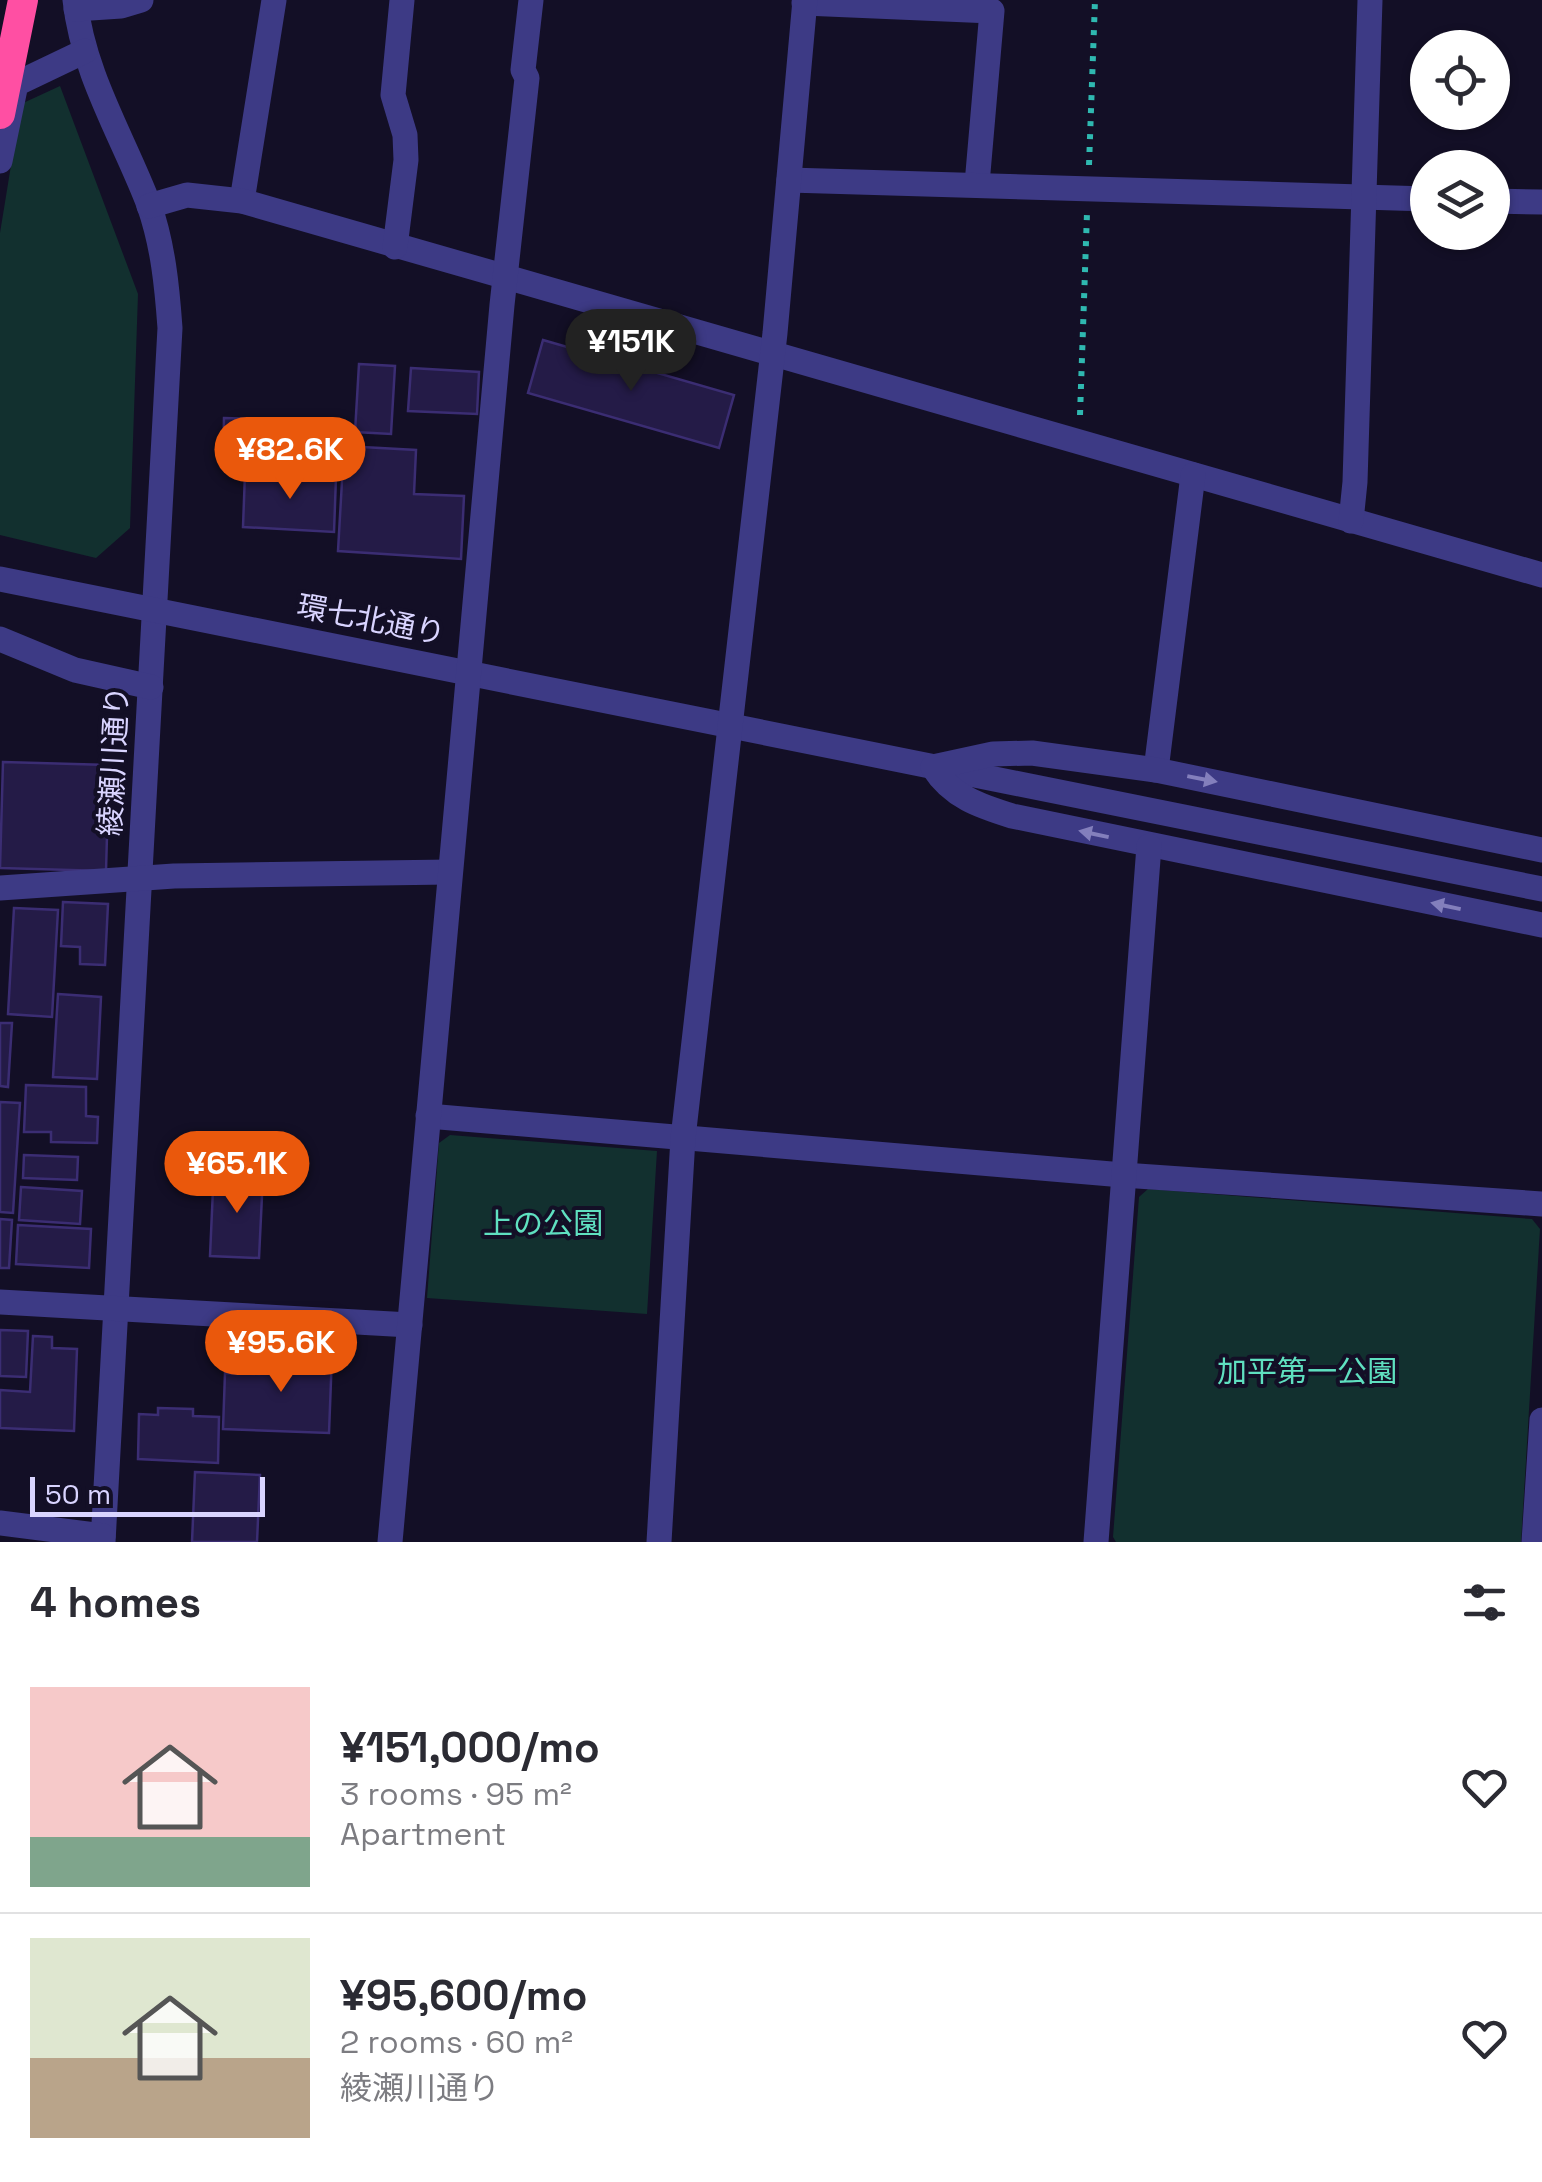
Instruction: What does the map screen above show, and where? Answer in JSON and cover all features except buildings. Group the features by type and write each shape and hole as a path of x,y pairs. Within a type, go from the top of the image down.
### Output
{"highway":[{"path":"0,114 23,0"}],"street":[{"path":"76,5 121,6 141,0"},
{"path":"242,201 274,0"},
{"path":"395,247 406,160 406,135 393,95 402,0"},
{"path":"390,1542 527,78 523,70 531,0"},
{"path":"1351,521 1356,482 1370,0"},
{"path":"659,1542 682,1138 772,356 804,2 992,12 977,184"},
{"name":"綾瀬川通り","path":"76,5 85,51 149,206 163,254 170,328 103,1539"},
{"path":"0,161 16,84 85,51"},
{"path":"789,180 1410,198"},
{"path":"149,206 186,195 242,201 1542,575"},
{"path":"1510,201 1542,202"},
{"path":"1156,770 1192,475"},
{"name":"環七北通り","path":"0,578 1542,889"},
{"path":"0,639 74,670 151,687"},
{"path":"1542,850 1156,770 1032,754 993,754 933,768 944,785 974,804 1012,816 1542,925"},
{"path":"1096,1542 1149,846"},
{"path":"0,888 141,878 450,872"},
{"path":"428,1116 1123,1175 1542,1204"},
{"path":"0,1302 410,1325"},
{"path":"1534,1542 1542,1420"},
{"path":"0,1524 103,1539"}],"green space":[{"path":"60,86 138,294 130,528 96,558 0,535 0,233 21,104"},
{"name":"上の公園","path":"450,1135 657,1151 647,1314 427,1298 439,1143"},
{"name":"加平第一公園","path":"1148,1189 1532,1219 1540,1229 1521,1542 1116,1542 1113,1537 1139,1197"}]}
